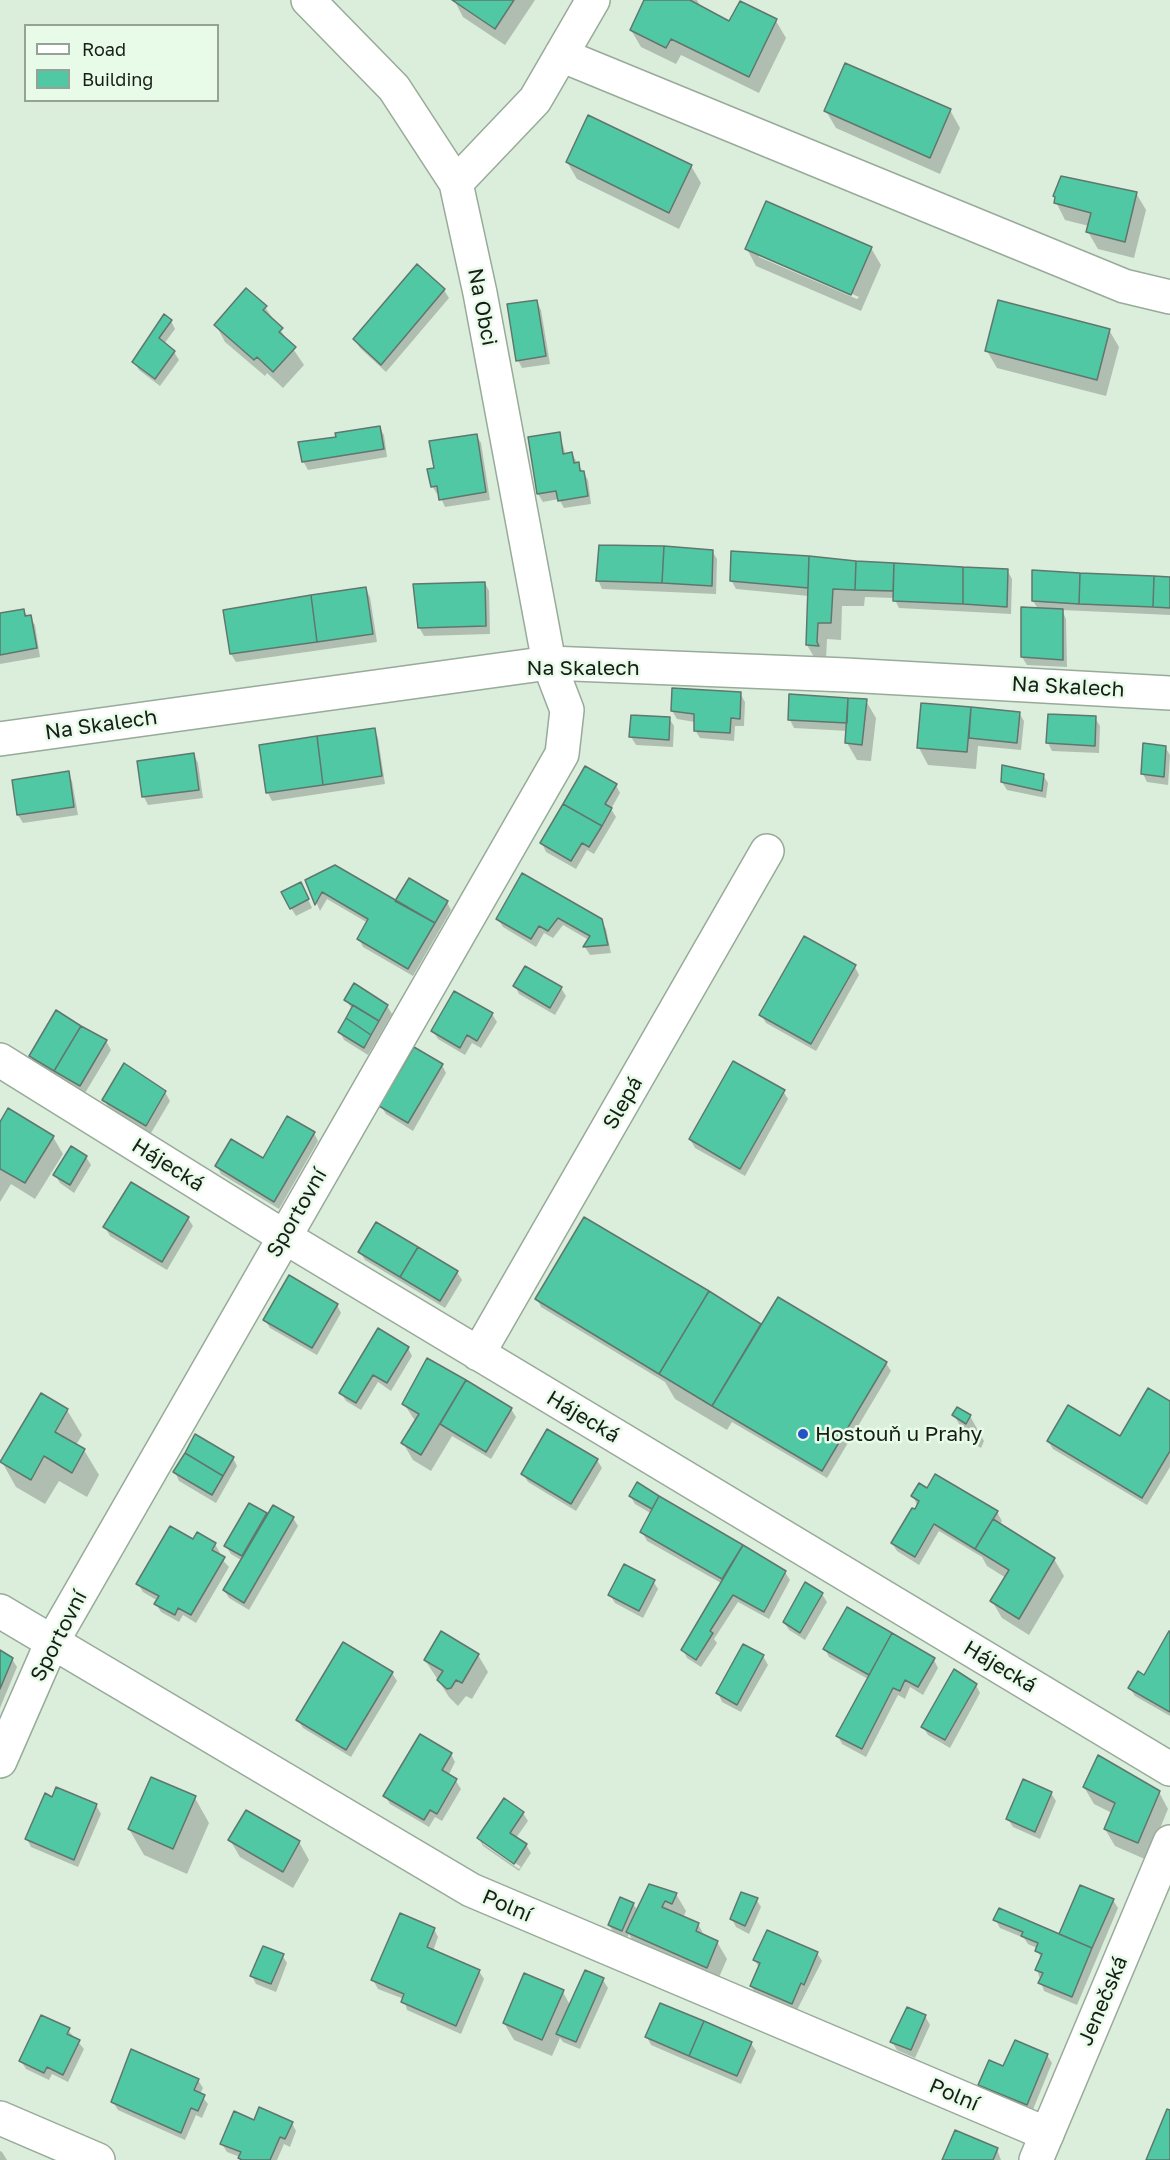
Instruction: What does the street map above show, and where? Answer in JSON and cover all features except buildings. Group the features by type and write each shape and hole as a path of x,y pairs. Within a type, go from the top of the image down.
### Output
{"street":[{"name":"Na Obci","path":"308,0 394,88 456,183 480,293 549,663"},
{"path":"456,183 535,100 593,0"},
{"path":"561,55 1124,286 1170,297"},
{"name":"Na Skalech","path":"0,739 549,663 846,675 1170,693"},
{"name":"Sportovní","path":"0,1761 52,1642 283,1236 562,754 567,710 549,663"},
{"name":"Slepá","path":"478,1354 767,851"},
{"name":"Hájecká","path":"0,1060 283,1236 1170,1769"},
{"name":"Polní","path":"0,1611 471,1890 1041,2147"},
{"name":"Jenečská","path":"1041,2147 1170,1842"},
{"path":"0,2118 98,2160"}],"place":[{"name":"Hostouň u Prahy","path":"803,1434"}]}
